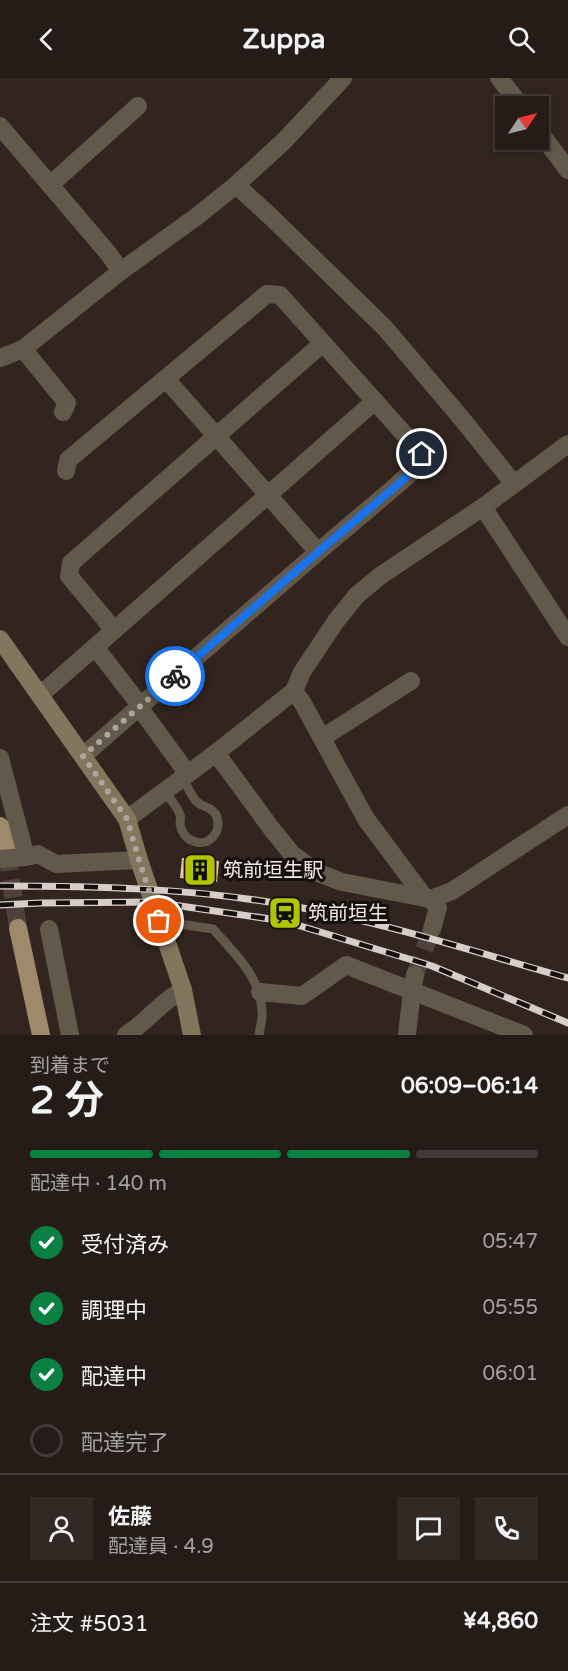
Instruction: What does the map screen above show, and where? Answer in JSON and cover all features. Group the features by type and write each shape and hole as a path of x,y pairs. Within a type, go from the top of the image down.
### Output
{"main road":[{"path":"0,826 4,856"},
{"path":"18,928 41,1035"}],"street":[{"path":"0,358 23,349 121,271 236,185 284,141 343,78"},
{"path":"499,78 513,96"},
{"path":"50,185 138,106"},
{"path":"0,126 121,271"},
{"path":"549,145 568,170"},
{"path":"236,185 385,328 514,484"},
{"path":"66,471 68,460 267,294 280,295 422,454 418,466 396,486 83,756"},
{"path":"114,630 69,576 70,564 323,343"},
{"path":"23,349 67,403 63,412"},
{"path":"166,379 318,552"},
{"path":"40,695 375,401"},
{"path":"127,819 294,691 308,663 336,621 357,595 380,576 483,507 568,444"},
{"path":"483,507 568,637"},
{"path":"0,639 127,819 183,990 192,1035"},
{"path":"95,647 136,700 185,776"},
{"path":"322,738 411,681"},
{"path":"294,691 366,819 438,908 432,929"},
{"path":"216,753 292,854 315,872 342,882 428,898 452,891 568,814"},
{"path":"0,758 26,857"},
{"path":"4,856 26,857 38,854 56,864 139,860"},
{"path":"49,929 70,1035"},
{"path":"260,992 302,996 346,965 413,983 524,1035"},
{"path":"407,1035 413,983"},
{"path":"126,1035 136,1029 173,995 183,990"}],"lane":[{"path":"165,792 181,816 180,824 186,836 192,841 201,843 214,838 218,829 218,820 209,807 198,803 185,776"},
{"path":"159,921 213,928 252,976 260,992 263,1014 259,1035"}],"building":[{"name":"筑前垣生駅","path":"182,858 219,861 217,882 180,878"}],"tunnel":[{"path":"7,853 18,928"},
{"path":"415,975 432,929"}],"railway":[{"path":"0,886 143,889 250,899 392,928 568,978"},
{"path":"0,905 153,902 284,921 432,966 568,1023"}],"way so far":[{"path":"159,921 127,819 83,756 175,676"}],"place":[{"name":"筑前垣生駅","path":"200,870"},
{"name":"筑前垣生","path":"285,913"}],"route":[{"path":"175,676 396,486 418,466 422,454"}]}
